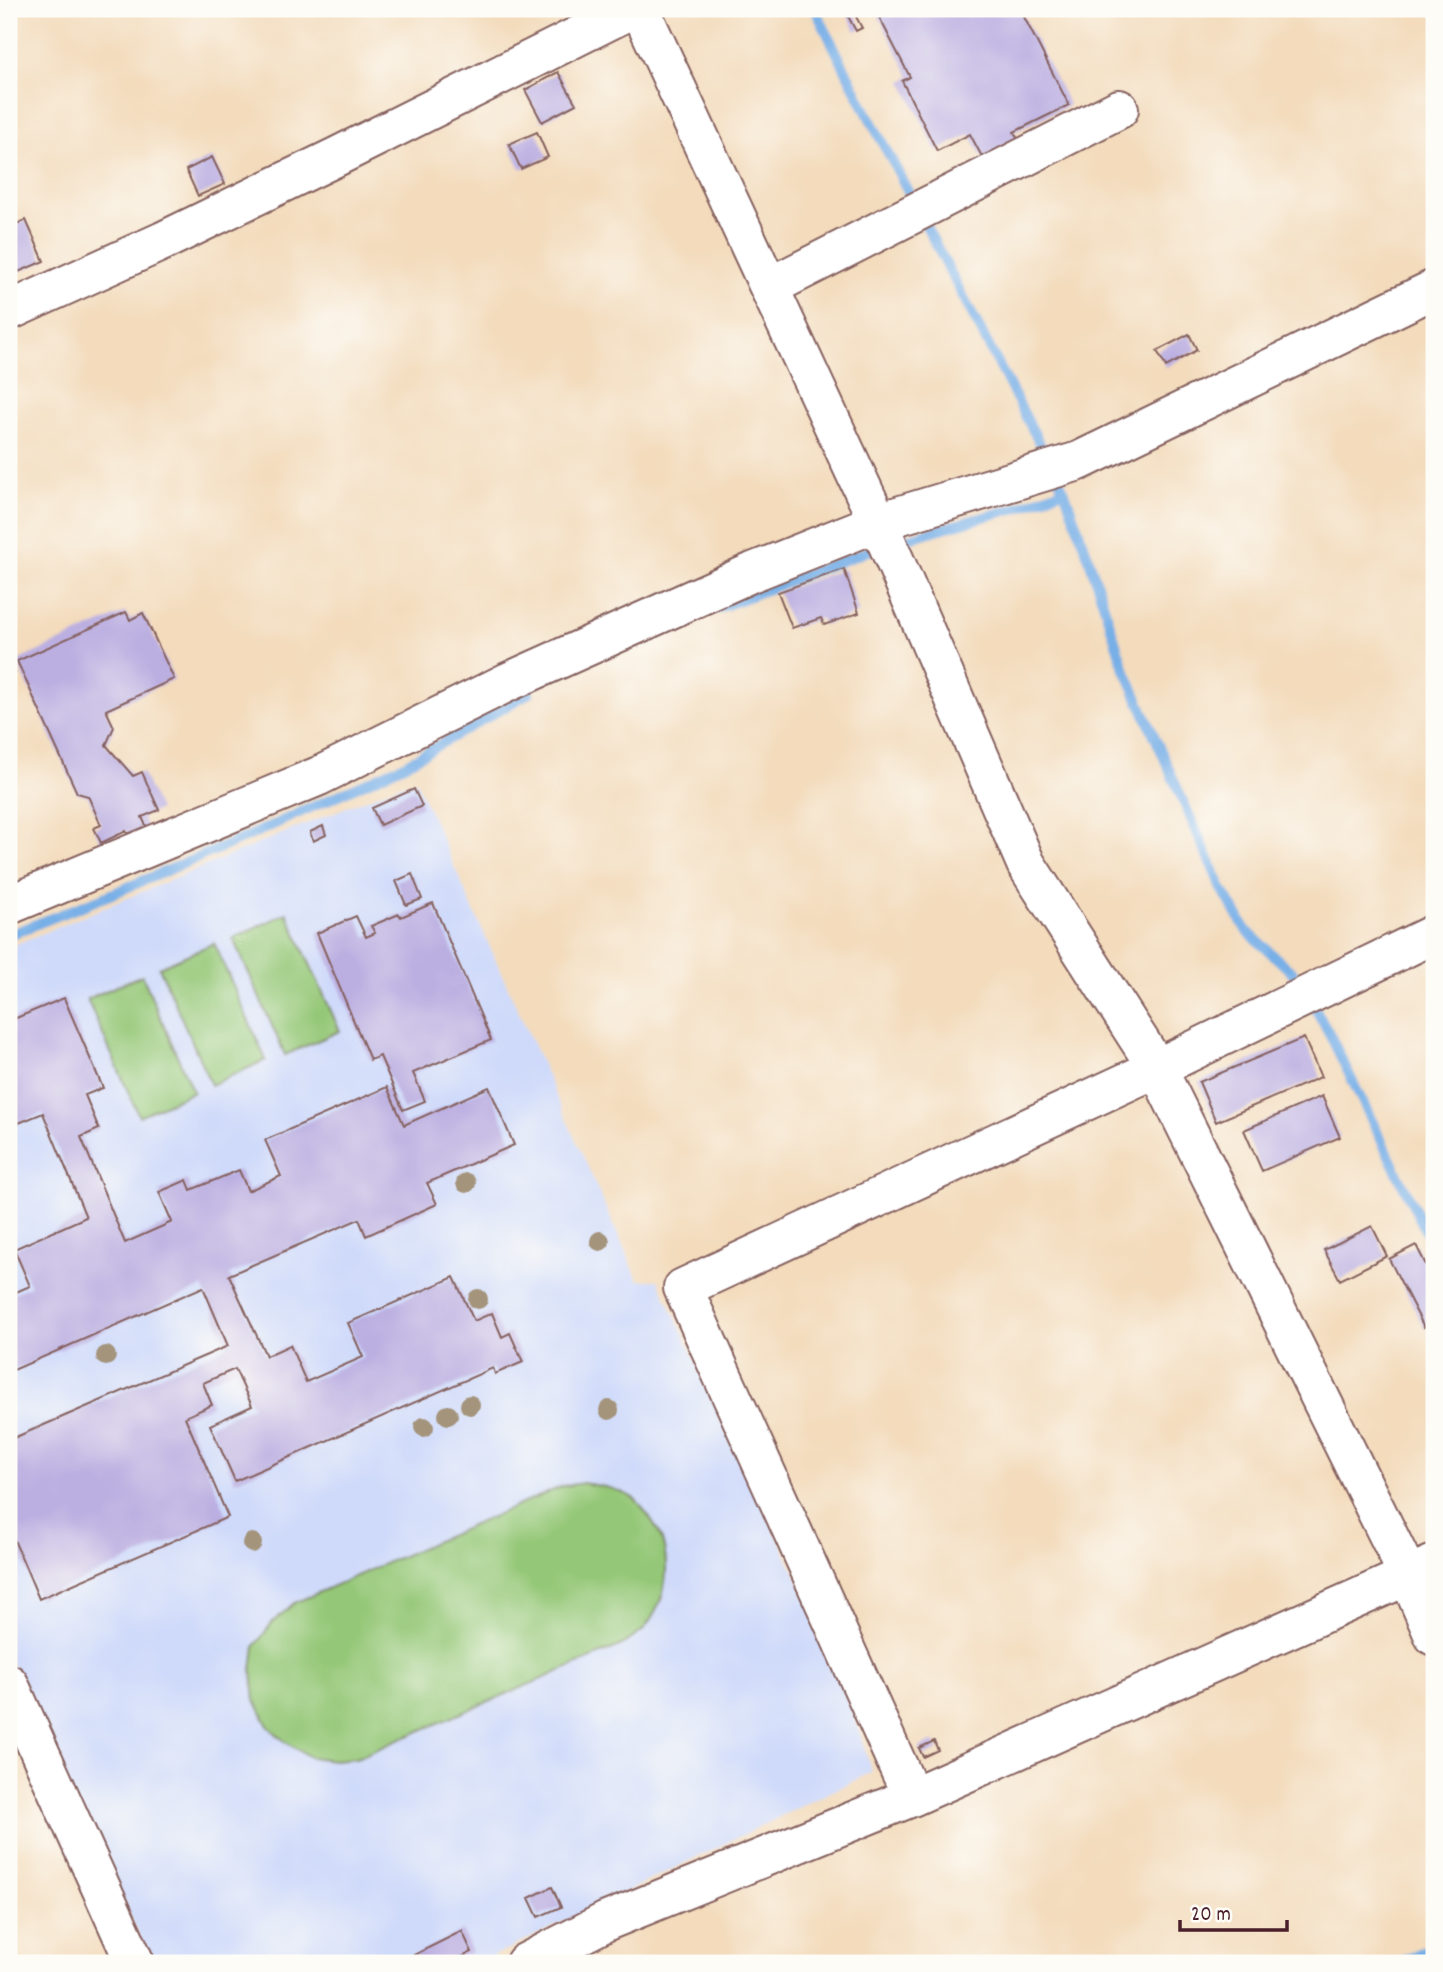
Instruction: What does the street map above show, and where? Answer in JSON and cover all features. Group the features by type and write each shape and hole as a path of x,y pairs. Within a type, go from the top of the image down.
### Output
{"street":[{"path":"9,310 175,235 640,10 878,522 1026,864 1157,1068 1421,1569 1434,1636"},
{"path":"769,287 1119,109"},
{"path":"9,905 319,776 508,682 753,572 878,522 1079,461 1434,289"},
{"path":"912,1797 683,1288 1157,1068 1434,934"},
{"path":"525,1963 607,1921 912,1797 1421,1569"},
{"path":"9,1685 135,1963"}],"shaded area":[{"path":"416,781 638,1280 658,1280 839,1668 872,1772 479,1963 152,1963 9,1658 9,947 400,785"}],"green space":[{"path":"287,913 340,1031 285,1055 233,938"},
{"path":"214,943 266,1060 211,1085 159,967"},
{"path":"142,975 193,1092 139,1116 87,999"},
{"path":"584,1483 618,1491 636,1500 662,1540 666,1571 664,1586 653,1616 639,1633 622,1645 356,1758 334,1760 310,1757 284,1741 268,1726 255,1700 252,1670 255,1646 272,1623 294,1603 563,1486"}],"building":[{"path":"844,9 852,9 862,28 856,31"},
{"path":"875,9 1020,9 1069,105 1014,132 1034,169 989,170 970,134 937,151 902,81 910,77"},
{"path":"558,72 576,104 542,122 525,90"},
{"path":"537,132 548,157 521,169 509,144"},
{"path":"212,157 225,184 198,196 186,170"},
{"path":"26,220 44,261 9,276 9,227"},
{"path":"1189,334 1197,350 1166,367 1157,351"},
{"path":"844,569 859,613 824,625 821,618 792,628 778,592"},
{"path":"126,612 130,620 143,613 174,679 106,710 114,727 106,745 133,776 142,772 159,810 142,817 147,828 129,836 126,831 101,843 94,828 101,825 88,796 77,793 17,661"},
{"path":"9,658 15,672 9,675"},
{"path":"414,789 422,806 380,825 372,808"},
{"path":"323,826 326,835 313,841 310,832"},
{"path":"412,874 422,899 406,905 396,881"},
{"path":"433,903 491,1040 413,1073 425,1101 403,1110 380,1056 370,1060 317,933 356,916 366,937 375,933 371,926"},
{"path":"64,998 103,1088 85,1095 99,1129 81,1137 125,1243 172,1222 159,1192 187,1180 191,1190 239,1170 248,1191 281,1176 265,1140 387,1087 404,1125 489,1087 514,1145 427,1183 437,1204 366,1236 359,1219 229,1275 266,1356 290,1345 306,1382 363,1357 348,1323 454,1277 474,1321 492,1313 502,1337 510,1333 523,1362 495,1374 493,1368 235,1481 210,1425 252,1406 235,1369 203,1383 212,1405 185,1417 228,1517 39,1599 9,1528 9,1440 228,1346 203,1287 9,1372 9,1295 30,1286 14,1249 86,1217 43,1113 9,1127 9,1021"},
{"path":"1304,1038 1321,1077 1216,1122 1199,1082"},
{"path":"1322,1096 1340,1137 1262,1171 1244,1130"},
{"path":"1372,1226 1387,1256 1340,1280 1324,1250"},
{"path":"1416,1245 1434,1281 1434,1321 1424,1327 1389,1259"},
{"path":"934,1741 938,1750 923,1757 919,1748"},
{"path":"552,1887 561,1907 538,1917 529,1898"},
{"path":"462,1931 472,1952 450,1963 398,1963"}],"waterway":[{"path":"815,9 1064,490 1123,665 1221,887 1246,930 1298,978 1328,1031 1434,1248"},
{"path":"716,609 865,552 1013,509 1064,490"},
{"path":"9,935 249,836 404,765 529,693"},
{"path":"1399,1963 1434,1946"}]}
